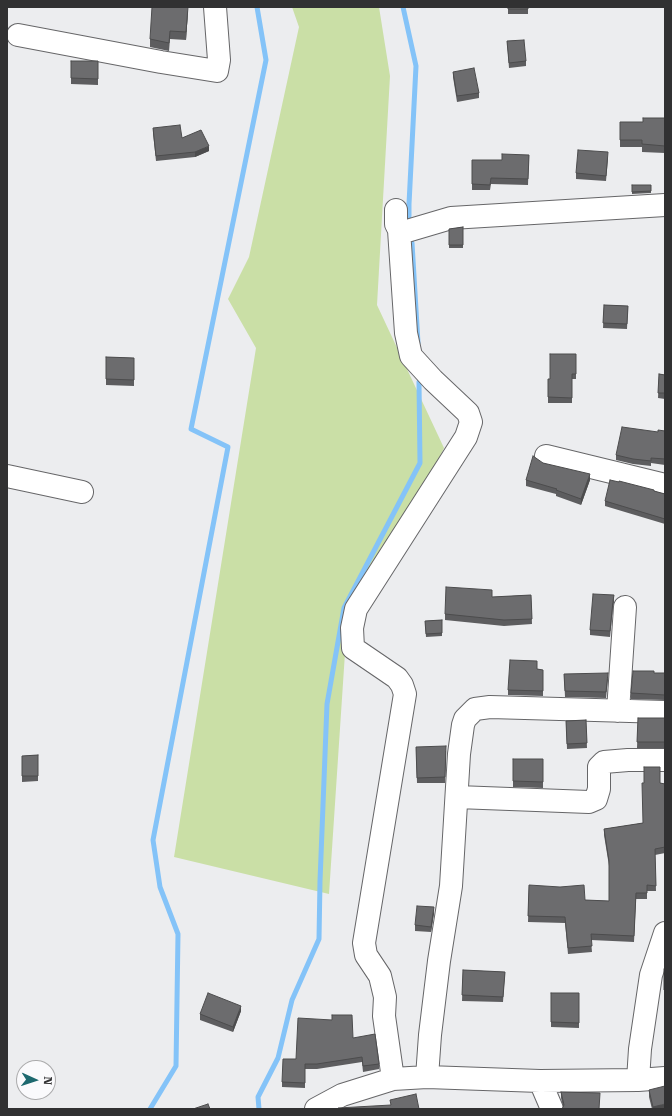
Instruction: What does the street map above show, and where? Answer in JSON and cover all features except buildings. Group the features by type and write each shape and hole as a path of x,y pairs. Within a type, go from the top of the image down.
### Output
{"street":[{"path":"18,35 217,71 219,60 215,7"},
{"path":"393,1079 384,1016 385,997 380,976 366,955 364,944 405,694 402,685 397,678 354,648 352,628 356,609 466,437 471,422 468,413 433,380 411,356 406,333 398,220 407,230 451,218 665,205"},
{"path":"546,456 665,485"},
{"path":"7,476 82,492"},
{"path":"618,711 625,607"},
{"path":"427,1076 430,1035 439,961 451,886 459,754 465,719 475,709 490,707 665,712"},
{"path":"457,797 589,802 596,799 599,789 599,767 604,762 628,760 665,760"},
{"path":"638,1080 640,1049 655,1016 651,975 665,933"},
{"path":"316,1109 342,1095 393,1079 427,1076 475,1080 540,1081 638,1080 665,1078"},
{"path":"540,1081 552,1109"}],"green space":[{"path":"292,7 379,7 390,76 377,305 444,448 345,653 329,894 174,857 256,348 228,299 249,257 299,27"}],"waterway":[{"path":"150,1109 176,1066 178,934 160,887 153,840 228,447 191,429 266,60 257,7"},
{"path":"403,7 416,66 409,216"},
{"path":"412,243 418,343"},
{"path":"259,1109 258,1097 278,1058 292,1000 319,939 327,704 344,608 420,463 419,382"}]}
